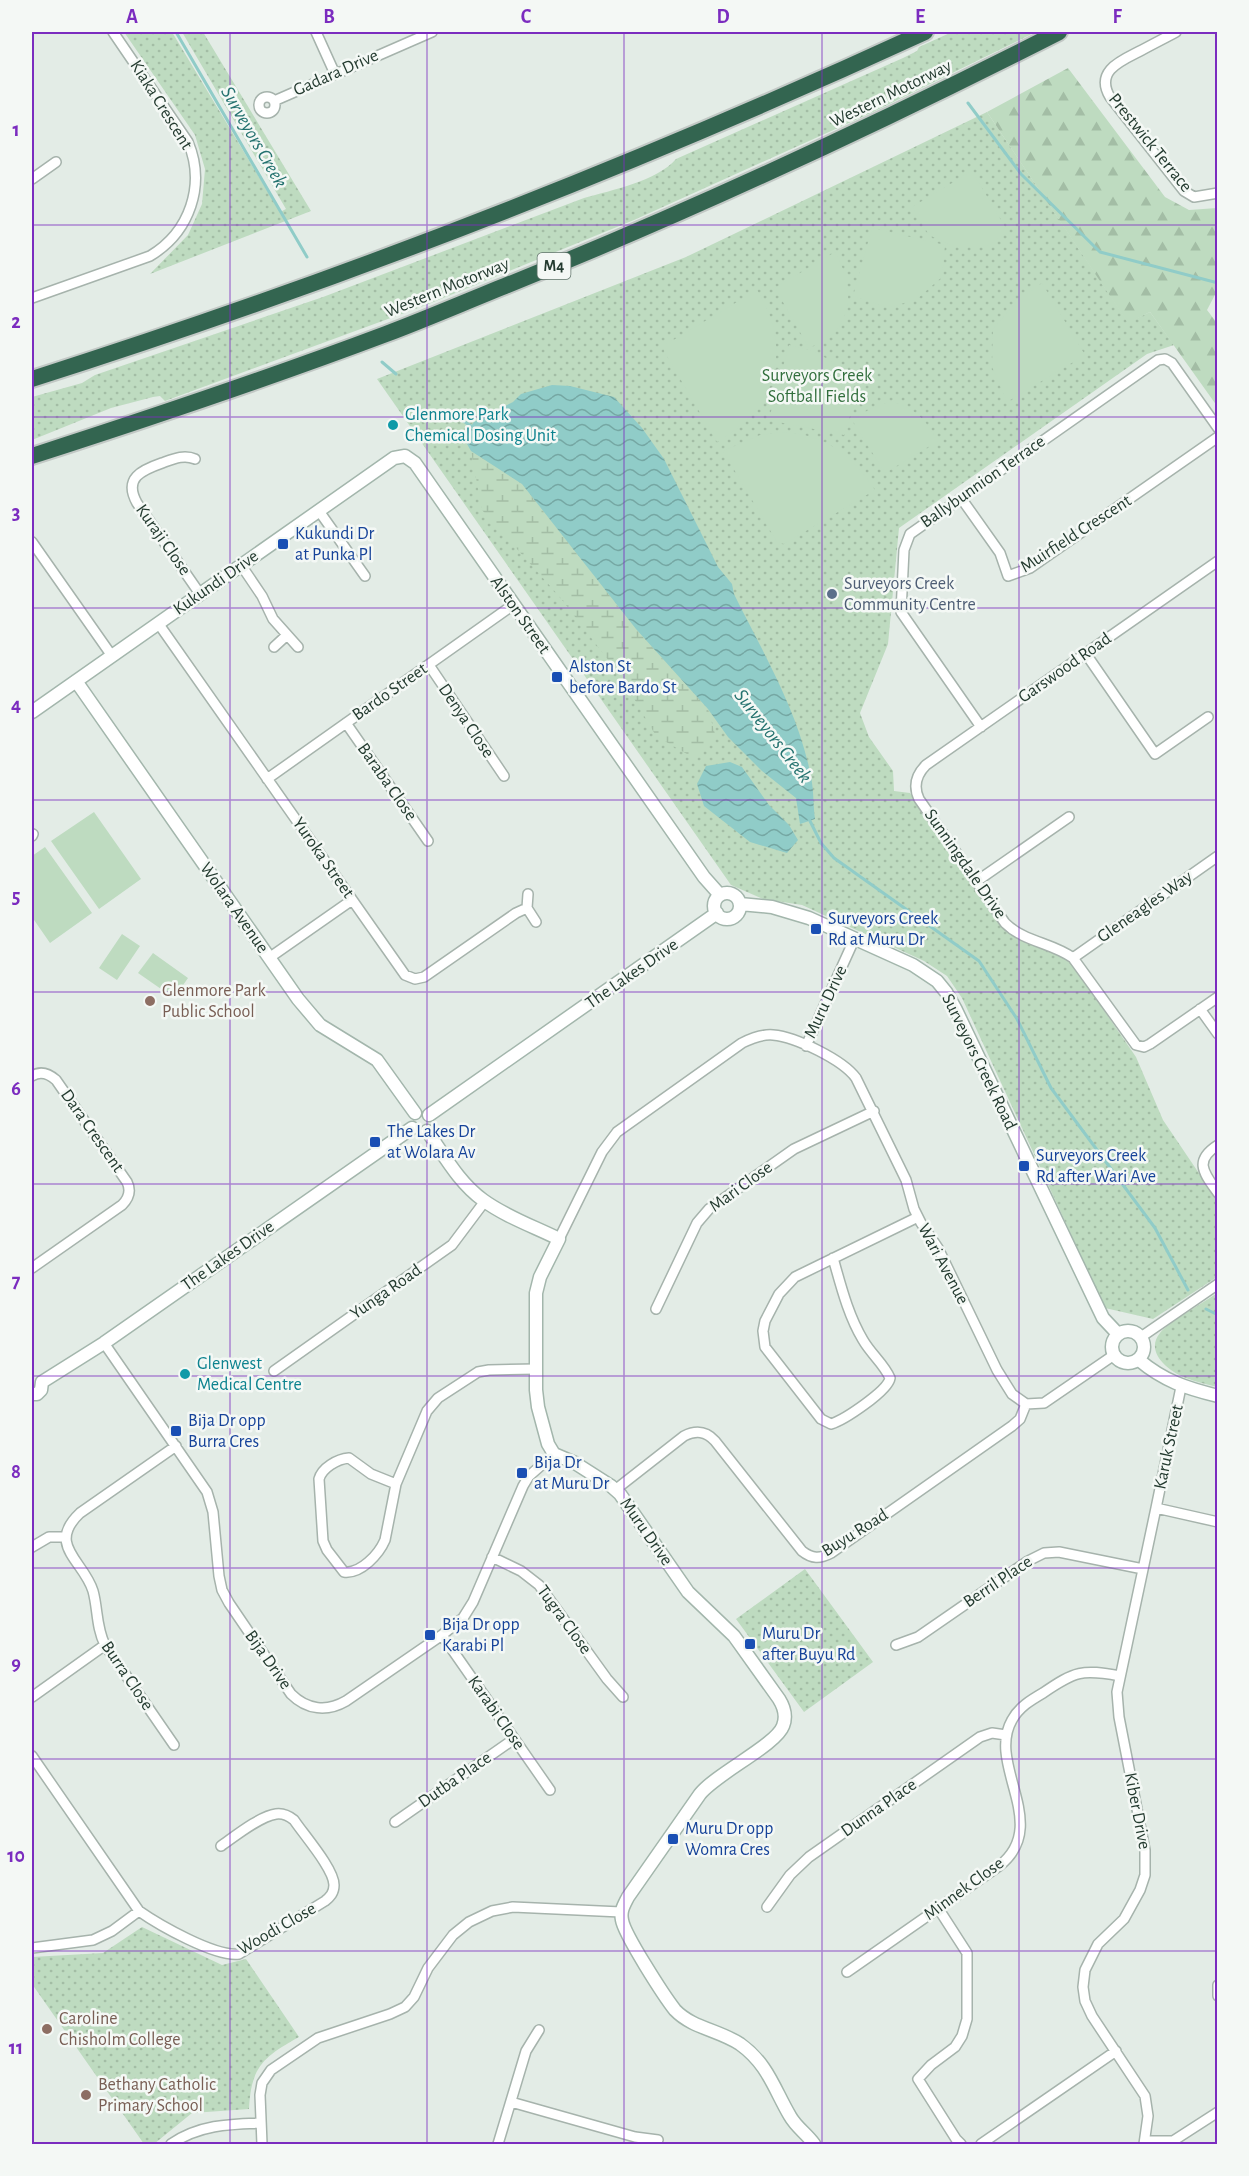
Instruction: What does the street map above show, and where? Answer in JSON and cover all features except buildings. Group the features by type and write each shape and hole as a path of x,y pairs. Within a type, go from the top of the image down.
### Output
{"highway":[{"path":"32,379 228,314 538,199 817,81 925,32"},
{"name":"Western Motorway","path":"32,456 204,399 388,333 565,262 806,156 902,111 1059,32"}],"street":[{"name":"Kiaka Crescent","path":"32,298 154,253 177,233 191,208 196,174 188,141 113,32"},
{"path":"316,32 335,74"},
{"name":"Gadara Drive","path":"274,101 432,32"},
{"name":"Prestwick Terrace","path":"1176,32 1115,65 1107,75 1106,88 1110,97 1184,191 1194,196 1218,193"},
{"path":"32,179 56,162"},
{"name":"Ballybunnion Terrace","path":"981,727 906,622 900,608 904,550 908,537 916,528 1161,359 1172,363 1218,428"},
{"name":"Muirfield Crescent","path":"961,498 1000,553 1008,576 1030,568 1218,437"},
{"name":"Kuraji Close","path":"195,459 189,456 179,457 146,468 136,477 133,489 137,503 201,594"},
{"name":"Kukundi Drive","path":"32,712 394,458 402,456"},
{"name":"Alston Street","path":"402,456 408,456 415,463 704,877 720,896"},
{"path":"319,511 365,576"},
{"path":"32,542 112,656"},
{"name":"Garswood Road","path":"916,779 926,765 1218,561"},
{"path":"241,565 262,596 273,619 298,646"},
{"name":"Bardo Street","path":"267,779 513,604"},
{"name":"Yuroka Street","path":"158,623 402,972 408,977 415,979 424,977 516,913 527,908"},
{"path":"274,647 287,635"},
{"path":"1086,654 1155,754 1208,717"},
{"name":"Denya Close","path":"429,665 504,776"},
{"name":"Wolara Avenue","path":"76,681 314,1019 377,1060 415,1113"},
{"name":"Baraba Close","path":"346,723 428,841"},
{"name":"Sunningdale Drive","path":"916,779 919,799 1002,918 1013,929 1073,958 1132,1041 1138,1046 1144,1047 1150,1044 1218,997"},
{"path":"977,881 1069,817"},
{"name":"Gleneagles Way","path":"1073,958 1218,856"},
{"path":"727,893 734,895 740,904 738,912 732,917 724,918 717,913 715,906 720,896 727,893"},
{"path":"528,894 527,908 536,922"},
{"path":"269,958 352,900"},
{"name":"Surveyors Creek Road","path":"740,904 772,907 809,918 918,968 937,981 946,992 1103,1318 1118,1334"},
{"name":"The Lakes Drive","path":"429,1115 717,913"},
{"name":"Muru Drive","path":"621,1912 628,1897 700,1794 711,1783 777,1735 782,1728 785,1713 779,1699 738,1641 691,1596 615,1490 575,1463 554,1454 548,1444 536,1390 537,1287 602,1152 622,1128 748,1040 765,1035 775,1035 806,1046 854,940"},
{"path":"1200,1009 1218,1034"},
{"name":"Wari Avenue","path":"806,1046 842,1063 851,1071 874,1111 906,1180 924,1230 938,1248 1002,1380 1012,1394 1026,1404"},
{"name":"Dara Crescent","path":"32,1077 42,1073 56,1080 127,1182 129,1190 127,1200 32,1268"},
{"name":"Mari Close","path":"656,1309 698,1223 709,1209 794,1149 874,1111"},
{"path":"424,1112 429,1115 432,1122 427,1131 420,1133 412,1128 410,1118 415,1113 424,1112"},
{"name":"The Lakes Drive","path":"32,1394 37,1394 41,1390 37,1379 104,1343 412,1128"},
{"path":"427,1131 461,1179 485,1201 559,1239"},
{"path":"1218,1145 1208,1152 1203,1165 1205,1174 1218,1192"},
{"name":"Yunga Road","path":"274,1371 452,1245 485,1201"},
{"path":"833,1257 842,1292 857,1329 890,1378 889,1384 882,1390 840,1421 831,1424 820,1419 768,1352 763,1331 765,1320 786,1285 800,1274 833,1257 918,1217"},
{"path":"1141,1337 1218,1284"},
{"path":"1127,1330 1141,1337 1144,1341 1144,1351 1139,1360 1125,1364 1113,1355 1112,1344 1118,1334 1127,1330"},
{"name":"Bija Drive","path":"104,1343 201,1483 210,1502 222,1590 288,1690 297,1700 315,1708 340,1705 459,1622 467,1613 525,1481 554,1454"},
{"path":"1026,1404 1036,1405 1049,1400 1113,1355"},
{"path":"1139,1360 1181,1387 1218,1396"},
{"path":"396,1484 371,1474 349,1458 340,1460 321,1473 319,1479 324,1545 343,1571 350,1572 357,1569 381,1549 385,1540 396,1484 427,1411 438,1398 478,1372 536,1369"},
{"name":"Karuk Street","path":"1156,1508 1181,1387"},
{"name":"Buyu Road","path":"615,1490 684,1436 692,1432 703,1432 715,1441 802,1551 810,1557 820,1557 831,1553 1012,1426 1020,1419 1026,1404"},
{"path":"32,1547 49,1537 66,1537 70,1525 80,1513 176,1446"},
{"path":"1156,1508 1218,1522"},
{"name":"Kiber Drive","path":"1144,2143 1148,2116 1147,2100 1141,2086 1087,2006 1083,1983 1085,1970 1098,1944 1124,1919 1140,1890 1145,1875 1145,1850 1119,1717 1117,1692 1156,1508"},
{"name":"Burra Close","path":"66,1537 70,1554 91,1586 99,1632 105,1645 174,1745"},
{"name":"Berril Place","path":"896,1645 918,1637 1028,1561 1044,1553 1064,1552 1143,1569"},
{"name":"Tugra Close","path":"492,1557 521,1571 539,1585 607,1679 623,1697"},
{"name":"Karabi Close","path":"442,1635 550,1790"},
{"path":"32,1697 105,1645"},
{"path":"1006,1736 1012,1720 1020,1709 1066,1677 1088,1671 1120,1676"},
{"name":"Dunna Place","path":"767,1907 790,1875 809,1857 980,1737 988,1734 1006,1736"},
{"name":"Minnek Close","path":"847,1972 1005,1862 1017,1844 1020,1820 1006,1750 1006,1736"},
{"name":"Dutba Place","path":"395,1822 514,1739"},
{"name":"Woodi Close","path":"32,1756 139,1911 163,1927 225,1953 235,1954 246,1951 325,1901 333,1893 334,1884 331,1873 294,1820 283,1814 269,1815 221,1846"},
{"path":"262,2145 261,2089 264,2079 275,2067 318,2038 405,2007 414,1997 428,1968 458,1930 475,1918 492,1911 513,1907 621,1912 626,1932 671,2006 685,2019 727,2037 753,2055 774,2084 791,2119 814,2145"},
{"path":"938,1908 967,1953 967,2019 962,2036 955,2047 931,2065 918,2079 962,2145"},
{"path":"32,1948 93,1940 139,1911"},
{"path":"1218,1985 1218,1996"},
{"path":"498,2145 526,2051 539,2030"},
{"path":"981,2145 1116,2051"},
{"path":"511,2102 635,2137 658,2140"},
{"path":"1144,2143 1173,2141 1218,2112"},
{"path":"171,2145 190,2133 210,2126 261,2123"}],"green space":[{"path":"124,32 172,32 280,212 286,209 182,32 203,32 311,211 150,274 188,235 202,204 205,169 195,135"},
{"path":"952,32 1036,32 871,113 634,220 426,305 165,401 160,396 111,408 32,440 32,397 82,383 95,375 323,297 584,198 646,179 668,167 676,159 903,58 917,51 919,47"},
{"path":"1068,68 1165,197 1189,210 1217,208 1217,291 1207,310 1217,323 1217,406 1150,312 1128,323 987,112"},
{"name":"Surveyors Creek Softball Fields","path":"987,112 1128,322 1150,312 1174,345 1147,354 899,528 888,644 860,713 869,737 893,771 894,791 910,793 1003,927 1070,961 1136,1057 1163,1120 1217,1200 1217,1277 1153,1319 1105,1308 962,998 947,976 924,961 802,905 763,899 731,885 377,379 686,257"},
{"path":"972,171 1008,232 986,247 954,247 929,235 912,207"},
{"path":"872,228 945,245 942,277 917,299 888,308 853,296"},
{"path":"835,252 847,282 848,303 841,324 834,333 809,348 775,288"},
{"path":"1042,283 1085,355 1007,402 992,367 993,329 1017,301"},
{"path":"757,290 768,312 775,334 776,355 773,375 765,395 753,412 737,428 717,442 664,351 665,345"},
{"name":"Surveyors Creek Softball Fields","path":"789,345 813,351 833,362 851,394 851,413 844,435 773,421 770,415"},
{"path":"891,401 919,416 938,441 885,473 852,420 870,409"},
{"path":"784,432 813,438 837,449 848,457 875,490 784,544 777,542 723,451 760,435"},
{"path":"471,451 522,484 636,629 708,709 715,734 692,757 656,736 622,678 559,596 482,510"},
{"path":"94,812 141,879 99,909 51,841"},
{"path":"45,847 92,913 50,943 32,917 32,856"},
{"path":"122,934 140,946 117,980 99,968"},
{"path":"153,953 188,978 174,998 138,973"},
{"path":"1217,1293 1217,1387 1179,1375 1166,1366 1155,1347 1156,1340 1164,1329"},
{"path":"805,1569 873,1662 804,1712 736,1619"},
{"path":"142,1927 222,1965 246,1959 299,2037 276,2051 261,2065 253,2083 249,2109 192,2113 154,2144 144,2144 32,1984 32,1957 103,1953"}],"water":[{"path":"552,385 570,386 614,397 642,428 664,459 718,567 732,584 734,594 789,706 811,777 815,819 800,824 796,798 762,771 728,737 708,709 636,629 522,484 471,451 463,437 474,422 513,402 521,394"},
{"path":"730,762 742,767 769,805 789,825 798,840 787,853 750,842 704,806 697,784 706,766"}],"waterway":[{"name":"Surveyors Creek","path":"176,32 307,257"},
{"path":"968,103 1021,174 1100,252 1218,283"},
{"name":"Surveyors Creek","path":"382,362 396,374"},
{"name":"Surveyors Creek","path":"456,416 474,428"},
{"name":"Surveyors Creek","path":"809,819 821,843 834,858 979,961 1017,1019 1051,1088 1155,1228 1188,1290"},
{"name":"Surveyors Creek","path":"1206,1309 1218,1315"}],"place":[{"name":"Glenmore Park Chemical Dosing Unit","path":"393,425"},
{"name":"Kukundi Dr at Punka Pl","path":"283,544"},
{"name":"Surveyors Creek Community Centre","path":"832,594"},
{"name":"Alston St before Bardo St","path":"557,677"},
{"name":"Surveyors Creek Rd at Muru Dr","path":"816,929"},
{"name":"Glenmore Park Public School","path":"150,1001"},
{"name":"The Lakes Dr at Wolara Av","path":"375,1142"},
{"name":"Surveyors Creek Rd after Wari Ave","path":"1024,1166"},
{"name":"Glenwest Medical Centre","path":"185,1374"},
{"name":"Bija Dr opp Burra Cres","path":"176,1431"},
{"name":"Bija Dr at Muru Dr","path":"522,1473"},
{"name":"Bija Dr opp Karabi Pl","path":"430,1635"},
{"name":"Muru Dr after Buyu Rd","path":"750,1644"},
{"name":"Muru Dr opp Womra Cres","path":"673,1839"},
{"name":"Caroline Chisholm College","path":"47,2029"},
{"name":"Bethany Catholic Primary School","path":"86,2095"}]}
